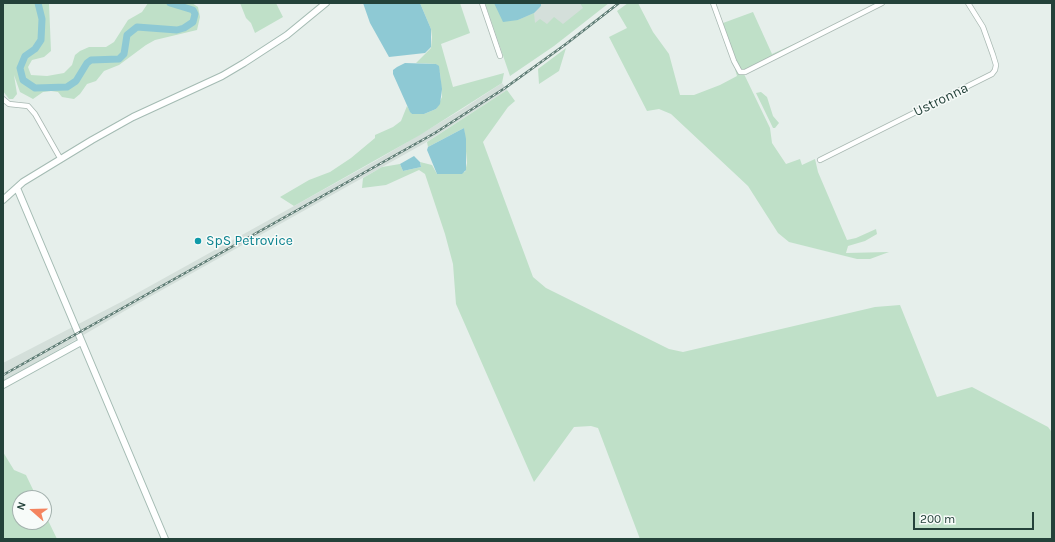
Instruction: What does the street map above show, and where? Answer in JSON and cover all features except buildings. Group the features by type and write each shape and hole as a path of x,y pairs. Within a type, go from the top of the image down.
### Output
{"main road":[{"path":"3,200 16,188 60,158 133,117 222,76 287,35 326,3"},
{"path":"16,188 165,539"},
{"path":"3,385 81,342"}],"street":[{"path":"482,3 500,56"},
{"path":"713,3 734,61 740,72 745,72 882,3"},
{"name":"Ustronna","path":"820,160 992,74 996,65 993,55 983,27 968,3"},
{"path":"3,100 9,104 28,106 35,114 60,158"}],"shaded area":[{"path":"541,3 599,3 523,63 518,20 541,6"},
{"path":"502,83 507,90 425,143 128,309 3,382 3,363 123,301 377,160 461,110"}],"green space":[{"path":"3,3 49,3 51,51 44,57 32,60 28,67 31,75 47,76 64,73 72,65 75,55 80,51 89,47 106,47 114,42 128,20 142,12 148,3 192,3 198,7 200,17 197,30 155,40 146,45 119,65 104,71 96,81 87,84 80,94 74,99 62,97 58,92 51,91 43,92 33,99 20,92 14,75 17,94 13,99 9,99 3,91"},
{"path":"240,3 276,3 283,17 255,33 251,23 246,18"},
{"path":"420,3 460,3 470,33 441,44 453,87 504,73 502,83 420,135 294,206 280,197 309,180 330,172 351,158 375,138 375,135 393,127 401,121 407,106 412,114 424,114 436,109 442,97 440,73 436,64 416,63 431,48 432,37 431,29"},
{"path":"485,3 494,3 518,20 534,13 535,23 540,19 547,24 554,17 563,24 583,8 580,3 609,3 554,46 510,76"},
{"path":"628,3 638,3 653,32 669,54 680,95 694,95 720,85 737,76 735,69 744,74 770,128 772,143 786,164 800,159 802,165 815,159 818,172 847,240 856,238 876,229 877,234 865,241 848,246 846,253 889,252 870,259 857,259 789,242 778,233 748,186 671,114 659,109 647,111 609,37 627,28 617,11"},
{"path":"753,12 772,54 825,30 745,71 741,70 736,62 723,23"},
{"path":"566,48 559,71 539,84 538,69"},
{"path":"507,90 515,101 508,107 483,142 533,277 546,288 669,349 683,352 875,307 900,305 937,397 972,387 1048,427 1051,431 1052,539 640,539 598,428 591,426 574,427 534,482 456,304 453,264 445,234 425,174 419,170 386,185 362,188 363,178 382,167 400,164 403,171 421,167 420,162 432,165 437,174 465,172 467,163 464,128 428,147 427,142"},
{"path":"761,92 767,97 773,116 779,123 775,128 773,128 756,93"},
{"path":"3,452 14,470 26,475 33,490 12,490 12,530 52,530 52,529 57,539 3,539"}],"water":[{"path":"363,3 420,3 431,29 431,47 425,53 389,57 370,23"},
{"path":"494,3 541,3 541,6 534,13 518,20 503,22"},
{"path":"405,63 436,64 439,66 442,89 440,104 436,109 424,114 412,114 410,112 393,74 393,70"},
{"path":"464,128 466,139 466,170 462,174 437,174 427,150 428,147"},
{"path":"414,156 420,162 421,167 403,171 400,164"}],"waterway":[{"path":"38,3 42,19 41,40 35,49 25,56 20,68 23,80 35,88 67,87 76,81 87,63 91,60 119,59 124,54 127,35 137,27 177,30 184,28 193,22 195,14 193,10 170,3"}],"railway":[{"path":"3,375 435,133 505,88 619,3"}],"place":[{"name":"SpS Petrovice","path":"198,241"}]}
